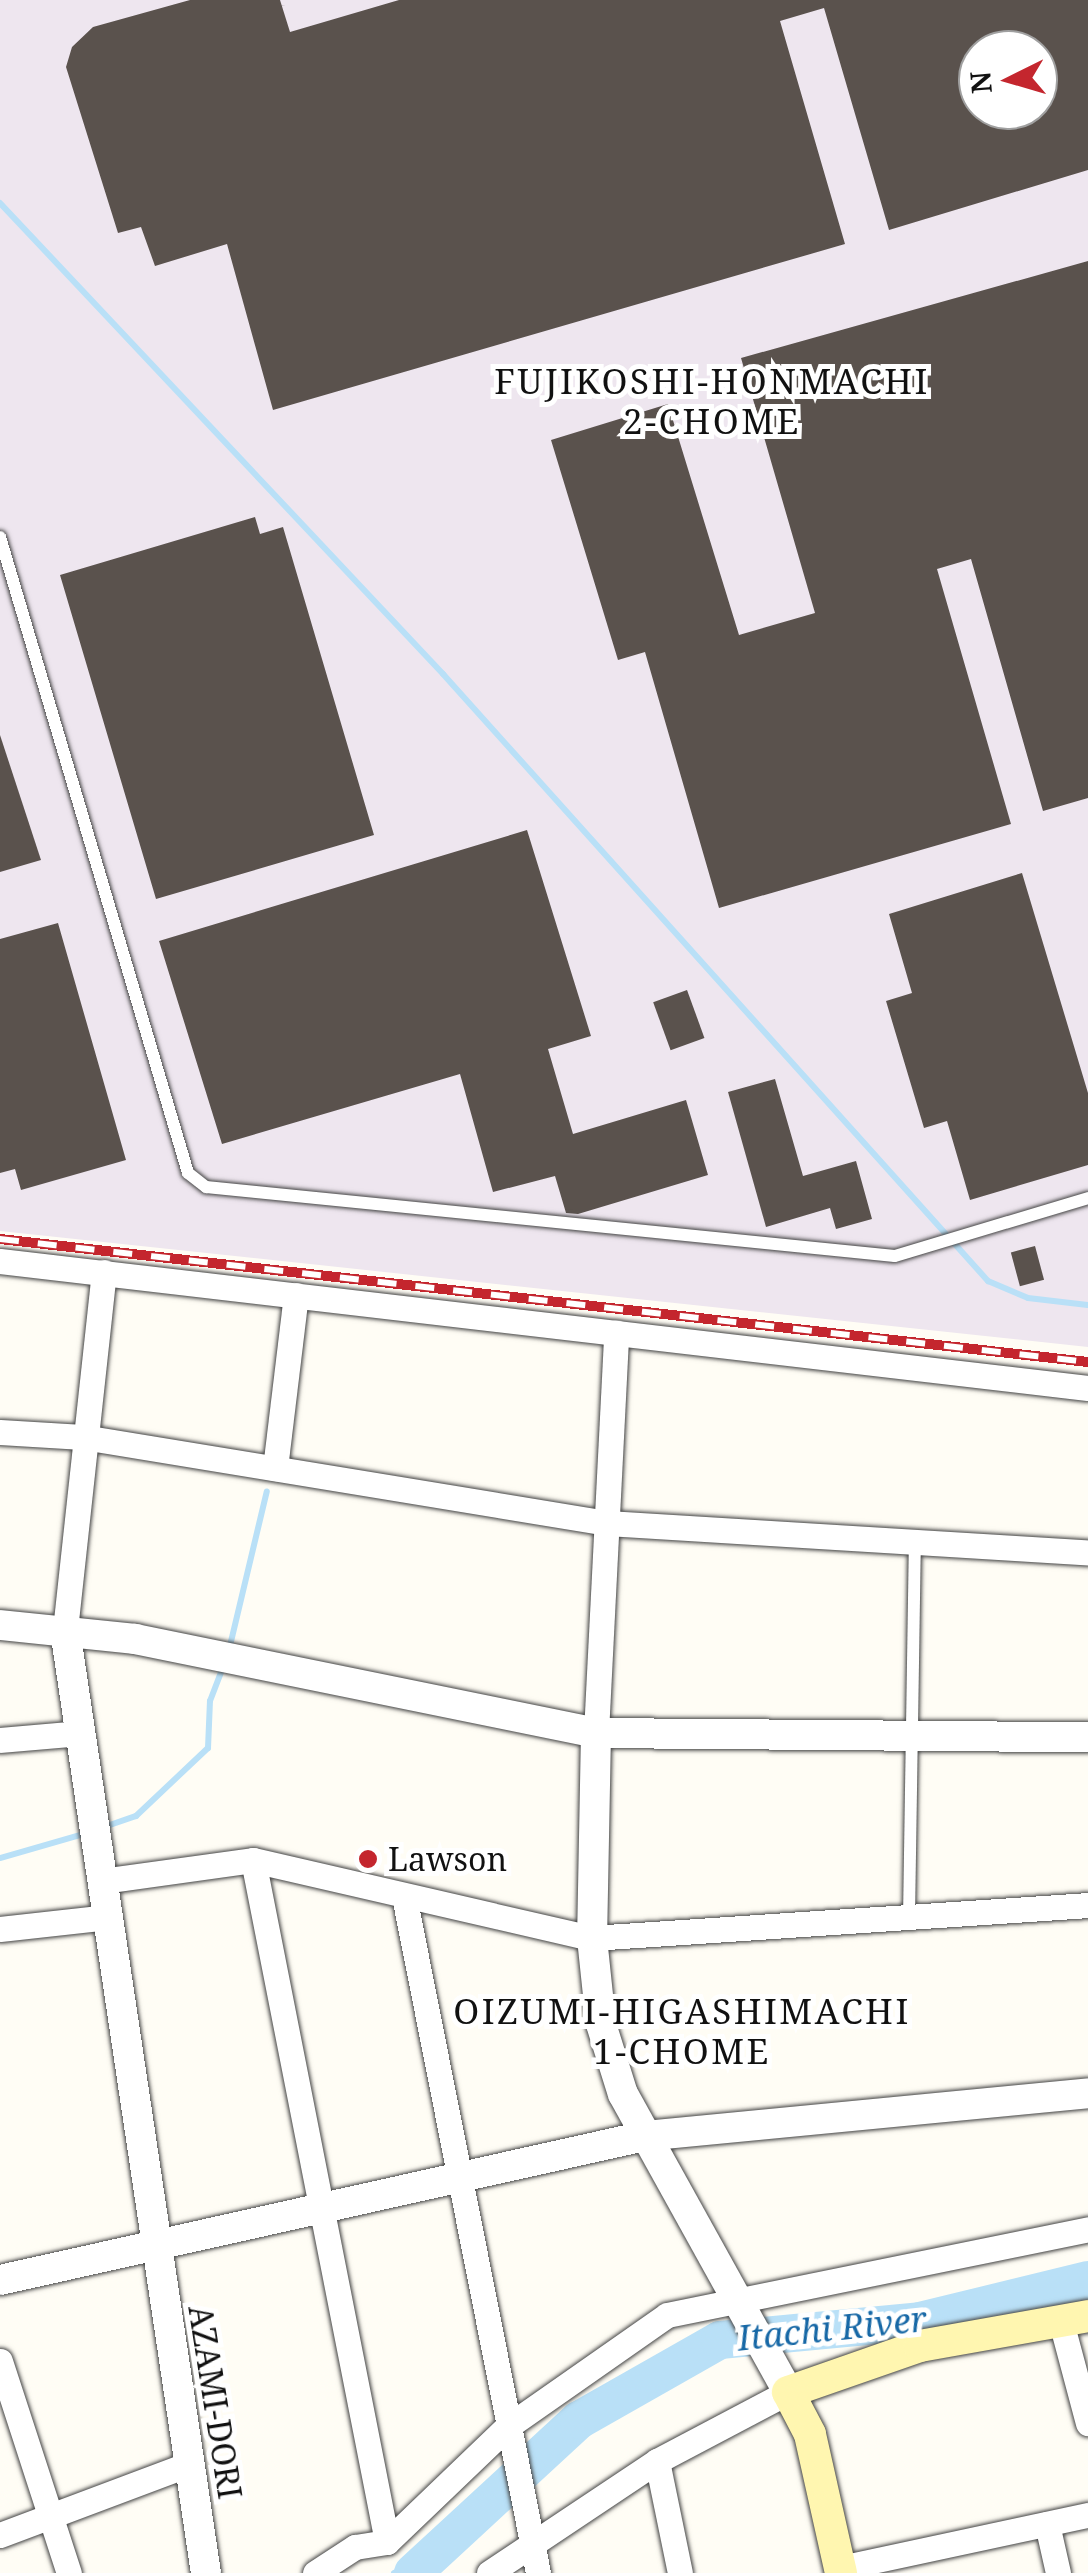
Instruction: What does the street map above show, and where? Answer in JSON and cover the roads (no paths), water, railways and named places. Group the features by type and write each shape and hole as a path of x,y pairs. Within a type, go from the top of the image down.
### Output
{"main road":[{"path":"840,2570 810,2434 786,2387 920,2346 1074,2317"}],"street":[{"path":"0,1262 1088,1388"},
{"path":"65,1630 83,1437 104,1272"},
{"path":"276,1468 296,1294"},
{"path":"489,2573 529,2528 657,2462 786,2387 645,2136 600,2024 592,1938 596,1732 616,1332"},
{"path":"0,1432 83,1437 607,1523 1088,1552"},
{"path":"0,1625 65,1630 596,1732 1088,1737"},
{"name":"AZAMI-DORI","path":"65,1630 206,2573"},
{"path":"0,1740 80,1733"},
{"path":"253,1860 387,2542"},
{"path":"102,1881 253,1860 592,1938 1088,1905"},
{"path":"404,1896 538,2573"},
{"path":"0,1929 108,1916"},
{"path":"0,2280 156,2241 645,2136 1088,2094"},
{"path":"315,2573 355,2547 387,2542 507,2427 667,2315 1088,2229"},
{"path":"1074,2317 1088,2423"},
{"path":"0,2362 70,2573"},
{"path":"657,2462 680,2573"},
{"path":"0,2535 52,2521 189,2464"},
{"path":"840,2570 1088,2514"},
{"path":"1047,2524 1058,2573"}],"lane":[{"path":"0,537 188,1173 206,1187 895,1256 1088,1198"},
{"path":"909,1917 915,1542"}],"waterway":[{"path":"0,203 443,674 988,1281 1028,1298 1088,1305"},
{"path":"229,1650 267,1491"},
{"path":"104,1827 136,1816 208,1748 210,1701 223,1667"},
{"path":"0,1858 87,1833"},
{"name":"Itachi River","path":"413,2573 579,2420 720,2340 920,2321 1088,2280"},
{"path":"394,2573 428,2558"}],"railway":[{"path":"0,1239 1088,1362"}],"place":[{"name":"Lawson","path":"368,1859"}],"district":[{"name":"FUJIKOSHI-HONMACHI 2-CHOME","path":"712,401"},
{"name":"OIZUMI-HIGASHIMACHI 1-CHOME","path":"682,2031"}]}
